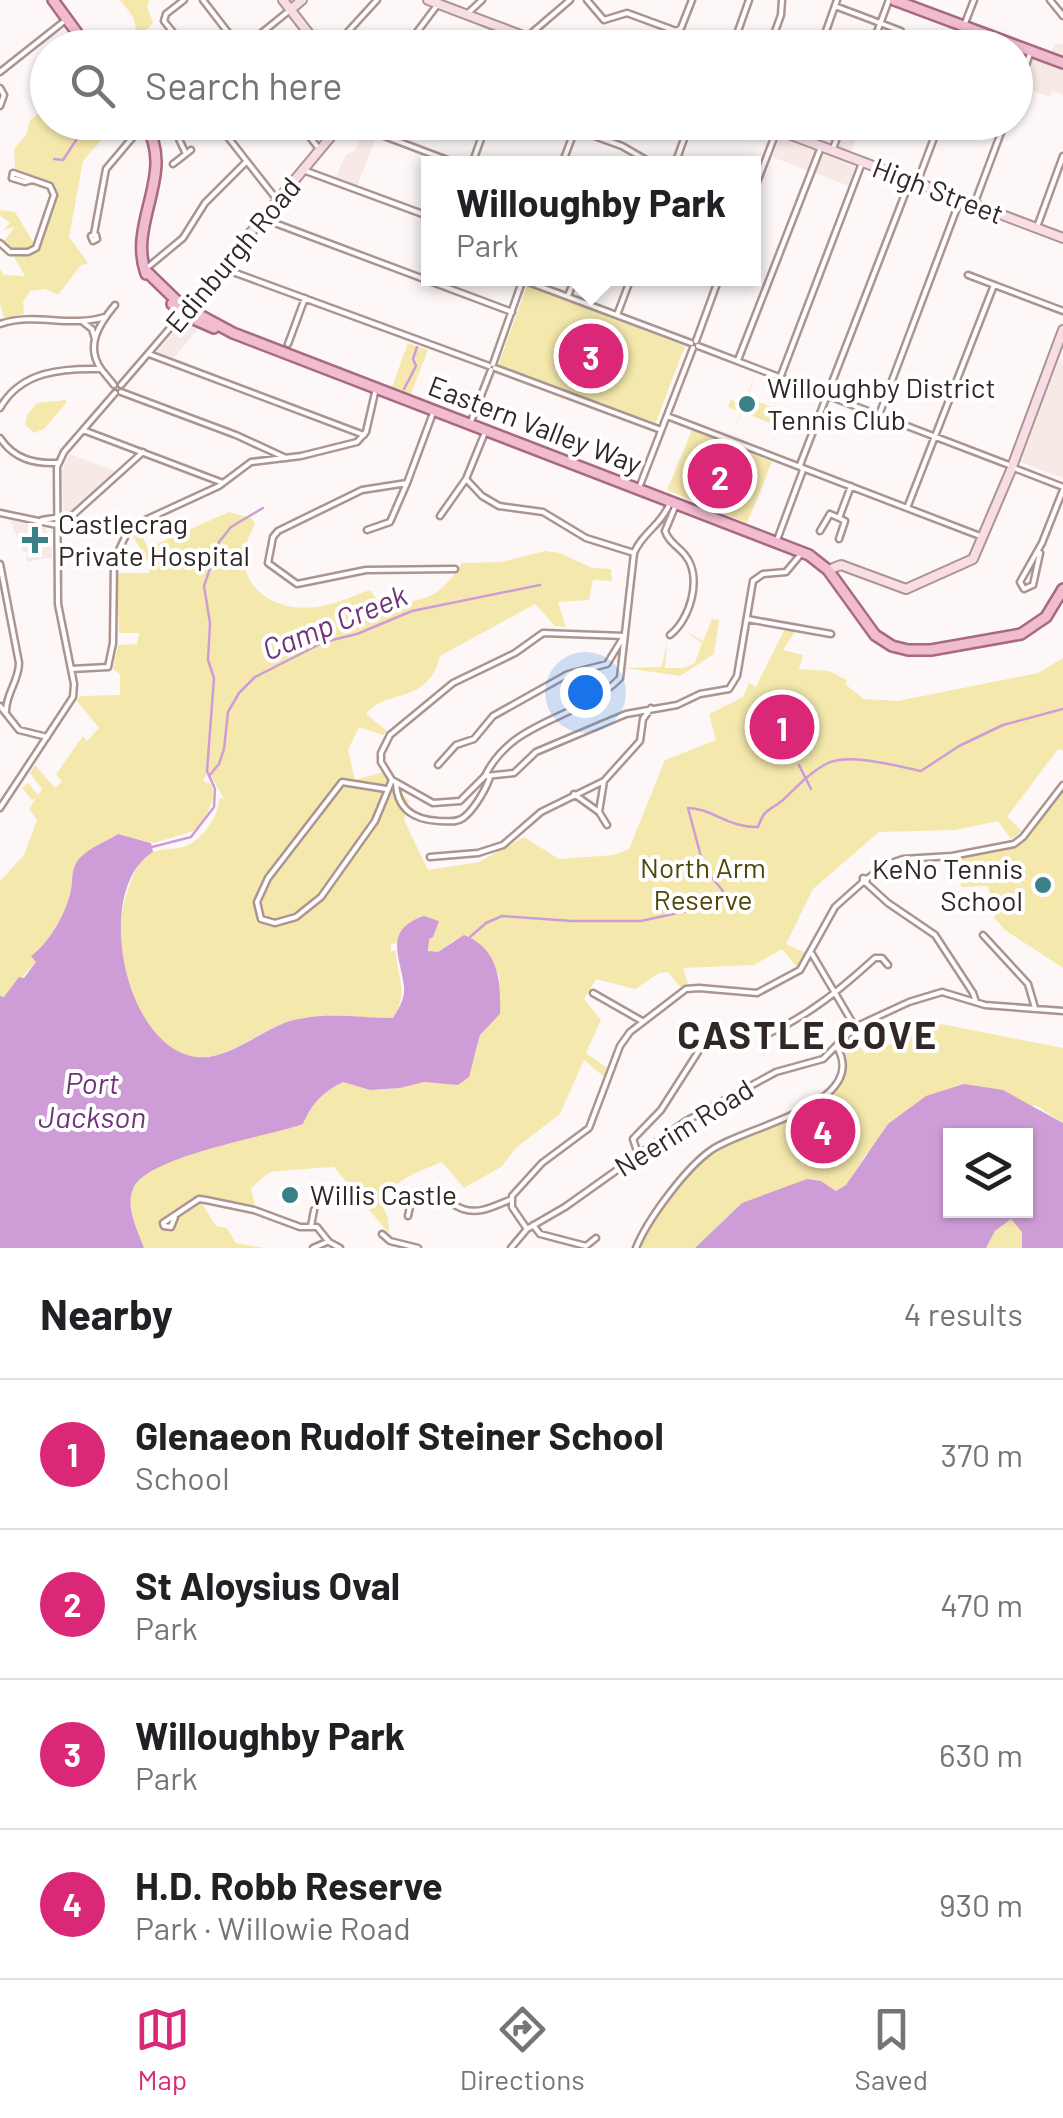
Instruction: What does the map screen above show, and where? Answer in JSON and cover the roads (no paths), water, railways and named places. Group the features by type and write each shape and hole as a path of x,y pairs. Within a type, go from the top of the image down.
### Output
{"main road":[{"path":"52,0 74,30"},
{"path":"891,0 975,30"},
{"path":"1033,52 1063,63"},
{"path":"145,270 140,239 158,165 151,140"},
{"name":"Eastern Valley Way","path":"145,270 155,290 203,325 802,552 828,570 875,635 896,647 913,650 1021,634 1046,616 1063,589"}],"street":[{"path":"172,30 165,15 184,0"},
{"path":"203,0 227,30"},
{"path":"283,0 306,30"},
{"path":"265,30 302,0"},
{"path":"350,30 377,0"},
{"path":"428,0 504,30"},
{"path":"466,15 482,0"},
{"path":"531,30 570,0"},
{"path":"587,0 604,20 627,13 676,30 681,28 692,0"},
{"path":"738,30 749,0"},
{"path":"775,30 782,0"},
{"path":"877,30 891,0"},
{"path":"964,26 974,0"},
{"path":"1050,0 1063,16"},
{"path":"826,30 836,3 898,30"},
{"path":"419,30 438,4"},
{"path":"52,30 66,19"},
{"path":"0,72 30,48"},
{"path":"0,88 4,96 0,106"},
{"path":"94,234 106,169 132,140"},
{"path":"173,164 188,152 181,140"},
{"path":"230,140 278,201"},
{"path":"312,140 320,150"},
{"name":"Edinburgh Road","path":"58,462 329,140"},
{"path":"393,140 436,156"},
{"path":"607,140 639,156"},
{"path":"761,171 772,140"},
{"name":"High Street","path":"805,140 1063,238"},
{"path":"832,151 836,140"},
{"path":"777,541 828,396 932,140"},
{"path":"974,204 997,140"},
{"path":"738,360 820,147"},
{"path":"1036,228 1063,156"},
{"path":"145,270 183,238 205,203 246,162"},
{"path":"780,378 862,163"},
{"path":"304,170 421,213"},
{"path":"0,243 3,250 10,252 36,248 54,190 32,180"},
{"path":"878,415 960,200"},
{"path":"263,219 421,278"},
{"path":"222,268 661,430"},
{"path":"968,276 1063,310"},
{"path":"906,508 994,285"},
{"path":"442,286 512,312"},
{"path":"470,424 521,286"},
{"path":"542,286 1063,489 1042,543 1032,584 1024,589 1020,582 1042,543"},
{"path":"568,296 572,286"},
{"path":"618,315 628,286"},
{"path":"639,488 717,286"},
{"path":"288,344 305,298"},
{"path":"95,339 115,305"},
{"path":"0,324 26,318 82,322 105,317"},
{"path":"82,322 92,329 94,357 118,389 286,458"},
{"path":"828,570 841,564 909,589 972,559 1059,354 1063,330"},
{"path":"149,354 364,435"},
{"path":"83,369 94,357"},
{"path":"0,408 12,390 29,378 101,369"},
{"path":"71,669 108,666 113,642 114,560 130,528 224,483 250,462 357,442 364,435 376,388"},
{"path":"366,530 390,522 434,410"},
{"path":"667,416 984,537"},
{"path":"83,430 224,483"},
{"path":"440,516 466,479 486,430"},
{"path":"0,438 22,458 58,462 58,604 73,697 0,808"},
{"path":"42,520 73,514 142,452"},
{"path":"466,479 482,496 499,506 543,512 586,538 634,553"},
{"path":"407,483 362,490 278,531 272,538 268,566 296,584 366,570 455,569"},
{"path":"839,518 851,486"},
{"path":"394,782 426,802 450,804 464,798 488,776 499,754 521,733 590,703 618,681 624,663 634,553 674,502"},
{"path":"670,635 684,619 692,590 688,558 670,542 665,531 674,502"},
{"path":"820,531 830,514 846,521 839,540"},
{"path":"2,515 57,525"},
{"path":"488,776 514,773 532,755 563,738 594,730 626,714 677,705 694,696 723,692 733,686 756,578 786,572 802,552"},
{"path":"0,564 19,663 6,711"},
{"path":"746,619 831,634"},
{"path":"488,776 488,785 466,816 455,822 426,820 402,806 381,753 390,735 462,676 515,653 543,633 624,636"},
{"path":"438,765 456,744 474,739 493,716 568,674 607,664 624,636"},
{"path":"0,698 8,694"},
{"path":"0,706 19,730 47,737"},
{"path":"430,856 491,850 510,840 542,812 604,781 640,741 642,719 651,708"},
{"path":"599,812 604,781"},
{"path":"386,790 342,782 268,878 257,902 261,919 275,923 296,917 321,898 375,820 386,790 394,782"},
{"path":"408,1216 412,1202 429,1191 438,1192 468,1210 487,1209 512,1198 542,1163 589,1128 622,1041 675,996 693,988 762,992 800,970 812,954 832,910 885,865 903,859 1014,844 1028,832 1063,785"},
{"path":"574,794 599,812 607,825"},
{"path":"865,881 888,903 935,935 976,1002"},
{"path":"982,934 1028,984 1034,1008"},
{"path":"812,954 855,1027"},
{"path":"770,1034 798,1021 878,956 888,965"},
{"path":"594,993 642,1022"},
{"name":"Neerim Road","path":"512,1248 527,1229 565,1207 686,1121 782,1070 820,1061 855,1027 929,994 946,993 976,1002 1063,1011"},
{"path":"636,1248 649,1218 706,1153 830,1094 842,1070 843,1060 837,1047"},
{"path":"638,1154 633,1139 661,1110 700,1049"},
{"path":"512,1198 514,1210 527,1229"},
{"path":"175,1217 199,1200 206,1200 254,1210 300,1227 311,1226 323,1231 329,1242 340,1248"},
{"path":"311,1226 314,1210"},
{"path":"533,1225 540,1234 586,1246 596,1238"},
{"path":"382,1234 390,1241 418,1248"},
{"path":"313,1248 329,1242"}],"water":[{"name":"Port Jackson","path":"118,834 151,843 153,852 135,870 125,896 121,926 132,991 146,1019 164,1042 187,1055 215,1056 294,1020 331,1016 393,1018 404,991 398,937 411,922 424,916 439,921 429,939 428,951 438,952 464,935 485,949 496,967 500,1014 480,1035 469,1077 458,1085 424,1082 370,1090 343,1082 319,1099 303,1124 184,1157 142,1177 133,1189 130,1203 144,1248 0,1248 0,996 4,997 36,962 31,956 51,935 61,917 78,860"},
{"path":"964,1084 1003,1090 1063,1123 1063,1248 1022,1248 1022,1232 1011,1219 995,1231 986,1248 695,1248 742,1203 807,1179 821,1181 836,1191 846,1185 888,1124 926,1096"}],"waterway":[{"path":"54,159 63,160 76,140"},
{"path":"404,389 416,366 413,359 417,347"},
{"path":"152,847 191,837 214,807 215,789 207,771 214,678 208,660 210,623 204,586 219,542 231,527 263,508"},
{"name":"Camp Creek","path":"209,776 224,749 228,712 255,677 324,642 357,634 412,611 540,585"},
{"path":"470,937 502,916 641,921 714,905 721,900 723,891 704,868 688,808 758,827 765,813 826,764 847,759 921,771 959,746 1003,725 1063,709"},
{"path":"799,765 811,789"}],"place":[{"name":"Willoughby Park","path":"591,356"},
{"name":"Willoughby District Tennis Club","path":"747,404"},
{"name":"St Aloysius Oval","path":"720,476"},
{"name":"Castlecrag Private Hospital","path":"35,540"},
{"name":"Glenaeon Rudolf Steiner School","path":"782,727"},
{"name":"KeNo Tennis School","path":"1043,885"},
{"name":"H.D. Robb Reserve","path":"823,1131"},
{"name":"Willis Castle","path":"290,1195"}],"district":[{"name":"CASTLE COVE","path":"808,1036"}],"park label":[{"name":"North Arm Reserve","path":"703,884"}]}
